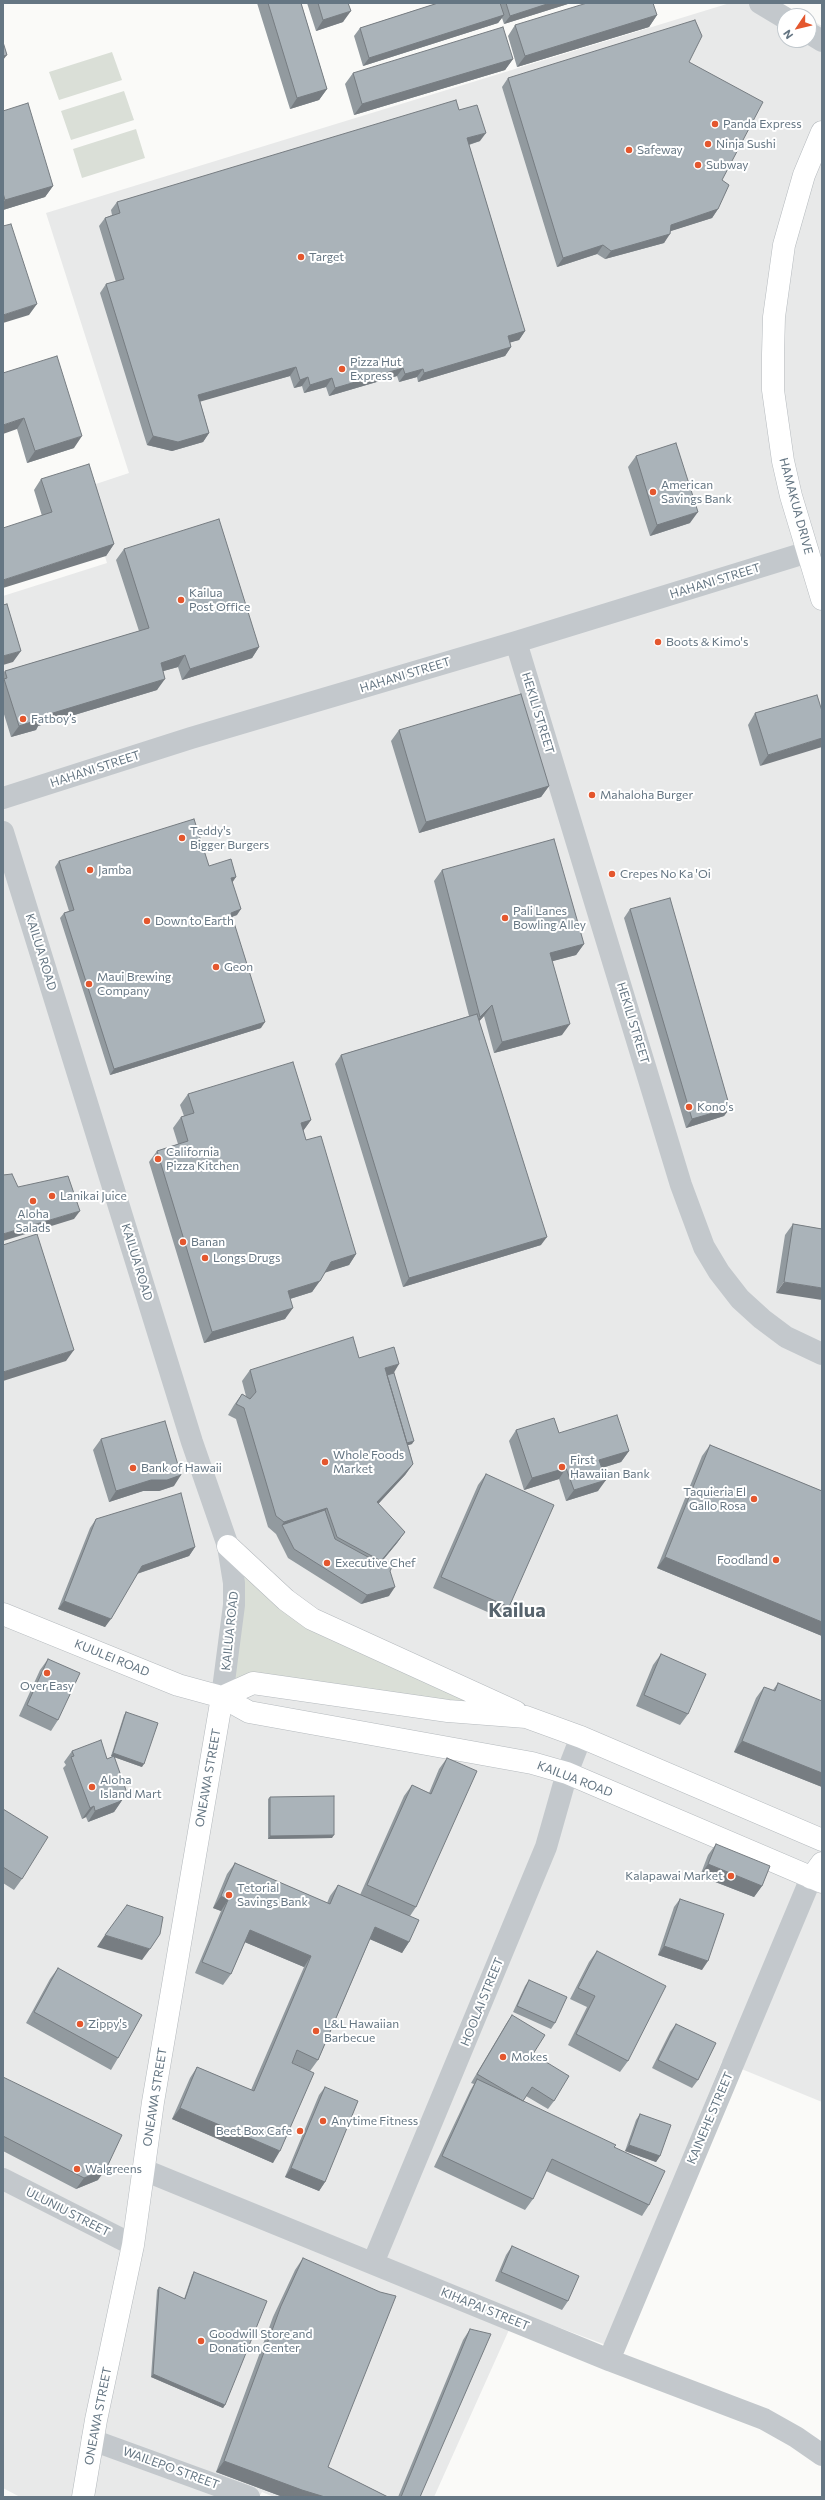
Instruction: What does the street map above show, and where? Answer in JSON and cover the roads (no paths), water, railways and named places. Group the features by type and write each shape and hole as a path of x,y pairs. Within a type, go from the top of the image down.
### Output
{"main road":[{"name":"HAMAKUA DRIVE","path":"822,132 804,175 784,246 777,288 772,354 773,390 782,461 822,599"},
{"path":"228,1546 286,1600 312,1619 398,1660 472,1690 526,1717 581,1737 822,1840"},
{"name":"KUULEI ROAD","path":"3,1614 178,1685 222,1697"},
{"path":"222,1697 256,1683 448,1711 526,1717"},
{"name":"KAILUA ROAD","path":"222,1697 249,1712 532,1762 567,1773 818,1874"},
{"name":"ONEAWA STREET","path":"83,2497 92,2440 133,2245 222,1697"}],"street":[{"path":"760,3 777,13"},
{"name":"HAHANI STREET","path":"3,798 191,738 516,642 808,552"},
{"name":"HEKILI STREET","path":"516,642 681,1185 702,1241 719,1272 740,1299 762,1319 786,1336 822,1354"},
{"name":"KAILUA ROAD","path":"3,832 192,1442 228,1546 234,1583 234,1605 222,1697"},
{"name":"HOOLAI STREET","path":"373,2263 546,1847 567,1773 581,1737"},
{"name":"KAINEHE STREET","path":"610,2360 818,1874"},
{"name":"KIHAPAI STREET","path":"144,2170 610,2360 764,2419 796,2437 822,2455"},
{"name":"ULUNIU STREET","path":"3,2179 133,2245"},
{"name":"WAILEPO STREET","path":"92,2440 249,2497"}],"place":[{"name":"Panda Express","path":"715,124"},
{"name":"Ninja Sushi","path":"708,144"},
{"name":"Safeway","path":"629,150"},
{"name":"Subway","path":"698,165"},
{"name":"Target","path":"301,257"},
{"name":"Pizza Hut Express","path":"342,369"},
{"name":"American Savings Bank","path":"653,492"},
{"name":"Kailua Post Office","path":"181,600"},
{"name":"Boots & Kimo's","path":"658,642"},
{"name":"Fatboy’s","path":"23,719"},
{"name":"Mahaloha Burger","path":"592,795"},
{"name":"Teddy's Bigger Burgers","path":"182,838"},
{"name":"Jamba","path":"90,870"},
{"name":"Crepes No Ka 'Oi","path":"612,874"},
{"name":"Pali Lanes Bowling Alley","path":"505,918"},
{"name":"Down to Earth","path":"147,921"},
{"name":"Geon","path":"216,967"},
{"name":"Maui Brewing Company","path":"89,984"},
{"name":"Kono's","path":"689,1107"},
{"name":"California Pizza Kitchen","path":"158,1159"},
{"name":"Lanikai Juice","path":"52,1196"},
{"name":"Aloha Salads","path":"33,1201"},
{"name":"Banan","path":"183,1242"},
{"name":"Longs Drugs","path":"205,1258"},
{"name":"Whole Foods Market","path":"325,1462"},
{"name":"First Hawaiian Bank","path":"562,1467"},
{"name":"Bank of Hawaii","path":"133,1468"},
{"name":"Taquieria El Gallo Rosa","path":"754,1499"},
{"name":"Foodland","path":"776,1560"},
{"name":"Executive Chef","path":"327,1563"},
{"name":"Over Easy","path":"47,1673"},
{"name":"Aloha Island Mart","path":"92,1787"},
{"name":"Kalapawai Market","path":"731,1876"},
{"name":"Tetorial Savings Bank","path":"229,1895"},
{"name":"Zippy's","path":"80,2024"},
{"name":"L&L Hawaiian Barbecue","path":"316,2031"},
{"name":"Mokes","path":"503,2057"},
{"name":"Anytime Fitness","path":"323,2121"},
{"name":"Beet Box Cafe","path":"300,2131"},
{"name":"Walgreens","path":"77,2169"},
{"name":"Goodwill Store and Donation Center","path":"201,2341"}],"district":[{"name":"Kailua","path":"517,1610"}]}
